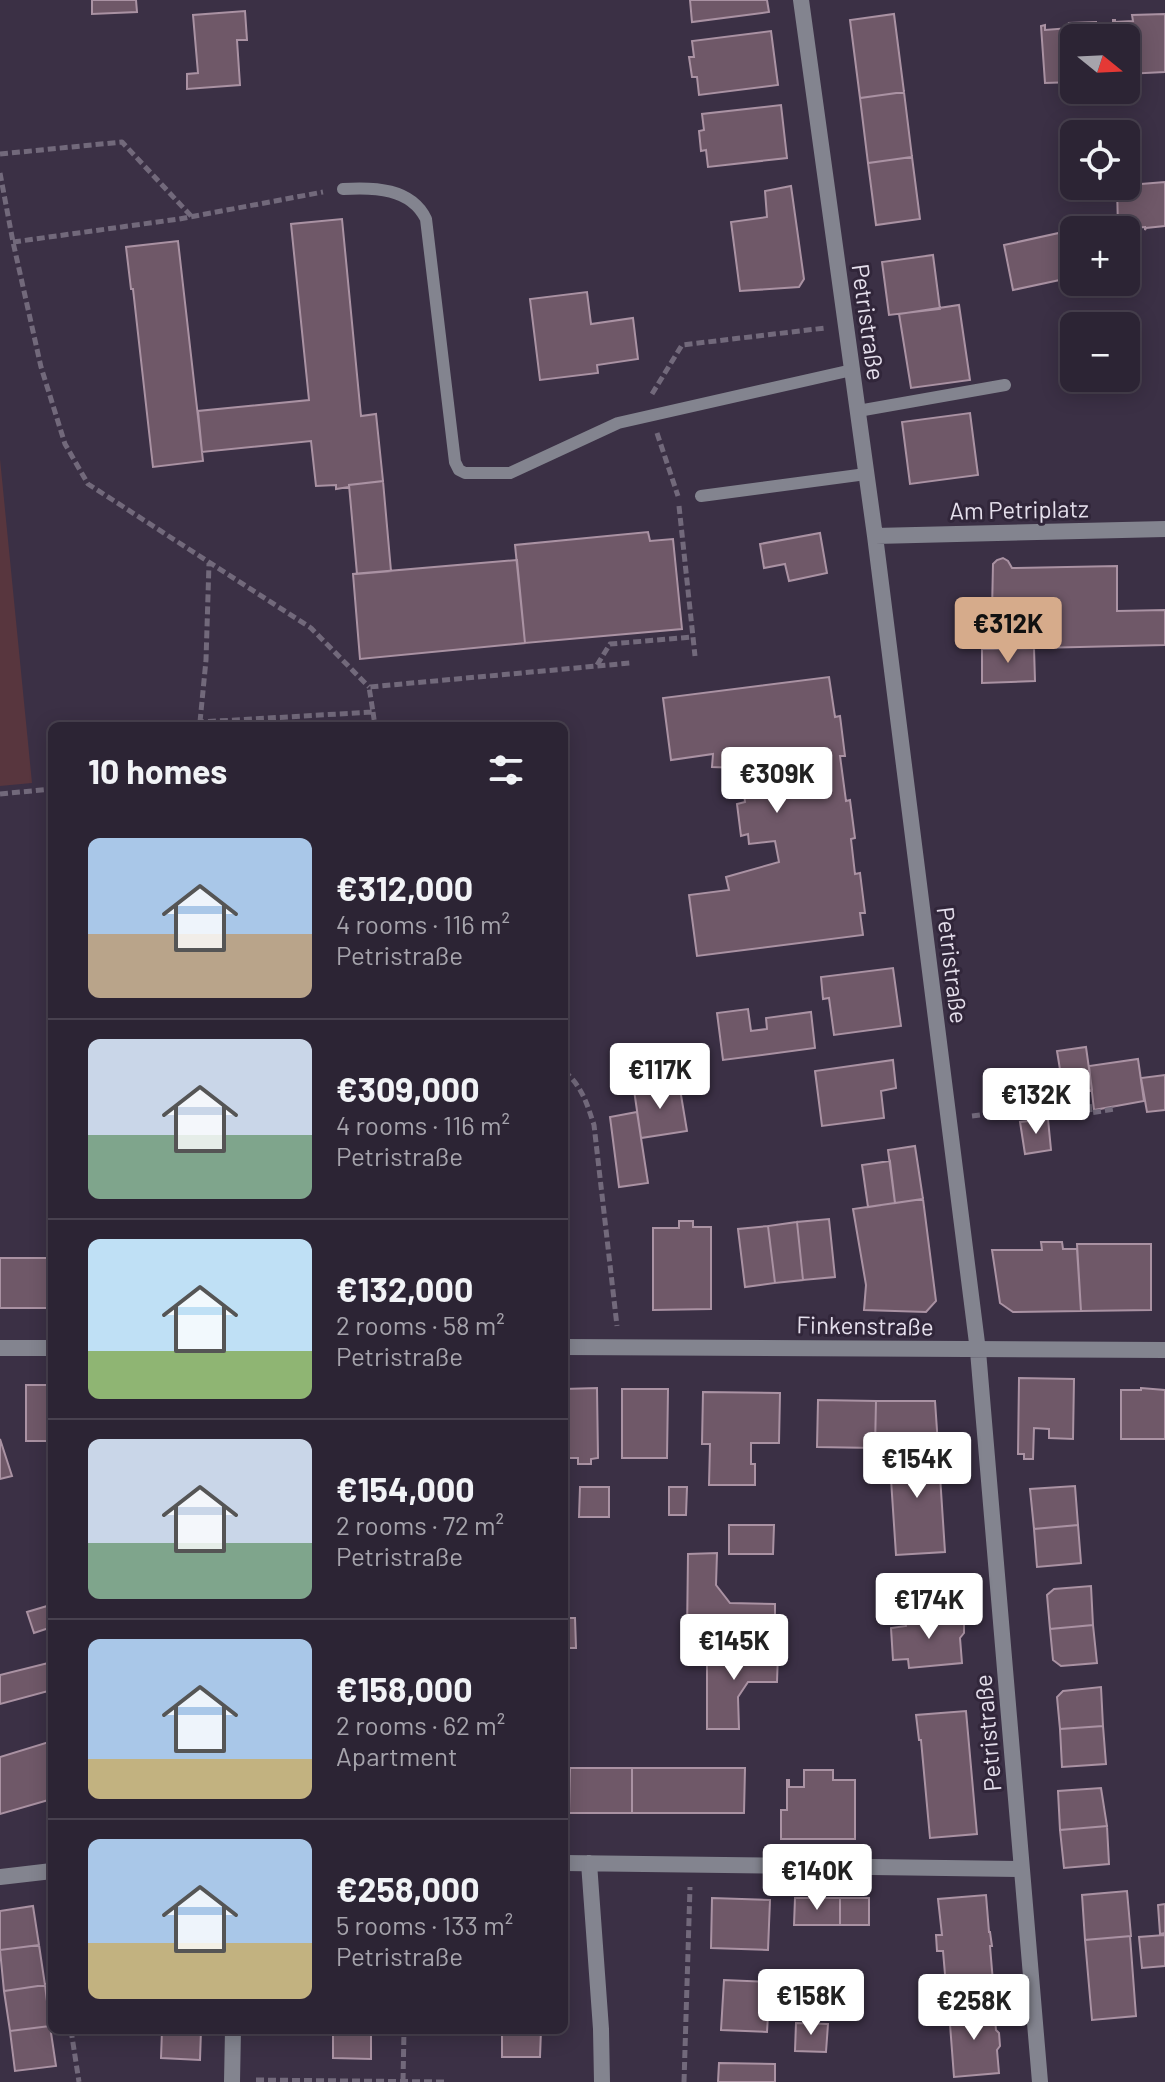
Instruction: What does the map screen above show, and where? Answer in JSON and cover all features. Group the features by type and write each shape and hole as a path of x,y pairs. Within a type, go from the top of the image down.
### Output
{"street":[{"name":"Petristraße","path":"801,0 875,536 978,1351 1040,2082"},
{"name":"Am Petriplatz","path":"875,536 1165,529"},
{"name":"Finkenstraße","path":"568,1347 1165,1350"},
{"path":"0,1348 48,1348"},
{"path":"568,1863 1022,1869"},
{"path":"589,1863 602,2082"},
{"path":"0,1877 48,1871"},
{"path":"232,2081 233,2034"}],"lane":[{"path":"343,189 369,187 404,196 414,202 426,219 455,462 459,470 465,473 510,473 618,423 852,370"},
{"path":"858,411 1005,385"},
{"path":"701,496 866,474"}],"path":[{"path":"0,154 122,142 192,217"},
{"path":"0,173 41,367 65,444 88,484 311,628 369,687 374,722"},
{"path":"13,242 192,217 343,189"},
{"path":"695,656 678,498 647,401 682,345 846,326"},
{"path":"200,722 209,562"},
{"path":"596,666 610,644 693,637"},
{"path":"369,687 630,663"},
{"path":"229,722 373,712"},
{"path":"0,794 48,789"},
{"path":"568,1075 585,1097 594,1125 620,1347"},
{"path":"948,1119 1089,1102 1090,1113 1114,1109 1114,1106"},
{"path":"684,2082 691,1865"},
{"path":"72,2034 79,2082"},
{"path":"403,2081 404,2034"},
{"path":"232,2081 447,2082"}],"shaded area":[{"path":"0,459 32,783 0,786"}],"building":[{"path":"92,0 136,0 137,12 92,14"},
{"path":"690,0 767,0 769,12 692,22"},
{"path":"245,11 247,40 237,40 240,85 187,89 187,74 198,73 193,15"},
{"path":"894,14 904,92 860,98 850,20"},
{"path":"1165,14 1165,72 1140,73 1140,24 1115,24 1133,21 1132,15"},
{"path":"1096,22 1096,24 1069,23"},
{"path":"1045,25 1045,30 1060,29 1060,82 1045,83 1041,26"},
{"path":"771,31 778,85 699,95 697,77 692,77 689,57 694,57 692,41"},
{"path":"904,92 912,157 868,163 860,98"},
{"path":"781,105 787,158 708,167 706,150 701,151 699,131 704,130 702,114"},
{"path":"912,157 920,219 876,225 868,163"},
{"path":"1165,182 1165,226 1145,230 1145,227 1140,227 1140,216 1118,216 1117,200 1140,200 1140,184"},
{"path":"791,186 804,279 799,287 740,291 731,222 767,217 765,191"},
{"path":"342,219 361,416 376,414 383,481 336,489 336,485 316,486 311,441 202,452 198,411 309,400 291,224"},
{"path":"1060,233 1060,280 1013,290 1004,245"},
{"path":"178,241 203,461 153,467 126,247"},
{"path":"933,255 940,309 889,315 882,262"},
{"path":"587,292 591,324 633,318 638,359 597,365 598,373 540,380 530,299"},
{"path":"959,305 970,380 911,388 899,314"},
{"path":"970,413 978,475 910,484 902,422"},
{"path":"383,481 391,571 357,574 349,485"},
{"path":"648,532 650,541 673,539 682,629 525,643 515,545"},
{"path":"820,533 827,573 789,581 785,564 764,568 760,544"},
{"path":"1003,558 1012,568 1117,566 1117,611 1165,610 1165,645 993,649 993,637 989,637 989,612 992,611 993,564"},
{"path":"517,560 525,643 360,659 353,574"},
{"path":"1034,648 1035,681 982,683 982,649"},
{"path":"829,677 835,717 840,716 845,756 840,756 855,838 851,839 855,874 860,873 865,913 860,913 863,935 697,956 689,895 729,890 726,877 779,862 775,841 749,844 748,834 741,836 737,804 745,802 744,793 768,790 769,769 712,767 713,754 671,760 663,698"},
{"path":"893,968 901,1026 834,1035 829,998 823,999 821,977"},
{"path":"748,1009 751,1031 767,1029 766,1018 811,1012 815,1048 723,1060 717,1013"},
{"path":"1086,1047 1092,1090 1064,1094 1057,1051"},
{"path":"1138,1059 1144,1101 1094,1110 1089,1066"},
{"path":"893,1060 896,1088 881,1091 884,1118 822,1126 815,1071"},
{"path":"1165,1075 1165,1110 1147,1112 1141,1078"},
{"path":"679,1083 687,1131 641,1138 634,1090"},
{"path":"637,1112 648,1183 619,1187 610,1117"},
{"path":"1048,1119 1051,1150 1025,1154 1020,1122"},
{"path":"915,1146 923,1199 895,1203 888,1150"},
{"path":"890,1161 895,1203 868,1207 862,1165"},
{"path":"923,1199 936,1301 926,1312 864,1310 866,1285 853,1209"},
{"path":"829,1219 835,1277 803,1280 797,1222"},
{"path":"679,1221 693,1221 693,1227 711,1227 711,1309 653,1310 653,1228 679,1228"},
{"path":"797,1222 803,1280 775,1283 768,1226"},
{"path":"768,1226 775,1283 745,1287 738,1229"},
{"path":"1041,1242 1062,1242 1063,1249 1077,1249 1081,1311 1013,1312 1000,1303 992,1250 1042,1250"},
{"path":"1077,1244 1151,1244 1151,1310 1081,1311"},
{"path":"0,1258 48,1258 48,1308 0,1308"},
{"path":"1019,1378 1074,1379 1073,1439 1049,1438 1049,1429 1034,1428 1033,1459 1024,1459 1024,1454 1018,1454"},
{"path":"26,1385 48,1385 48,1441 26,1441"},
{"path":"597,1388 598,1458 591,1459 591,1464 578,1464 578,1458 568,1458 568,1389"},
{"path":"622,1389 668,1389 667,1458 622,1458"},
{"path":"1121,1390 1165,1390 1165,1439 1121,1439"},
{"path":"703,1392 780,1393 779,1443 751,1443 755,1485 709,1485 710,1444 702,1444"},
{"path":"818,1400 876,1401 875,1448 817,1447"},
{"path":"876,1401 935,1401 938,1445 875,1448"},
{"path":"0,1439 12,1476 0,1479"},
{"path":"938,1445 945,1552 896,1555 889,1449"},
{"path":"1075,1486 1078,1525 1034,1529 1030,1489"},
{"path":"580,1487 609,1487 609,1517 579,1517"},
{"path":"669,1487 687,1487 686,1515 669,1515"},
{"path":"729,1525 774,1525 773,1554 729,1554"},
{"path":"1078,1525 1081,1563 1037,1567 1034,1529"},
{"path":"717,1553 716,1585 730,1603 775,1604 775,1632 731,1631 731,1636 687,1635 688,1554"},
{"path":"1091,1586 1093,1625 1050,1629 1047,1595 1054,1589"},
{"path":"47,1606 48,1628 34,1633 27,1612"},
{"path":"958,1613 964,1621 964,1633 960,1638 962,1663 909,1668 908,1659 893,1660 891,1628 906,1626 905,1618"},
{"path":"568,1618 575,1618 576,1648 568,1648"},
{"path":"1093,1625 1097,1663 1061,1666 1053,1660 1050,1629"},
{"path":"707,1649 778,1653 777,1682 748,1682 738,1697 739,1729 707,1729"},
{"path":"48,1663 48,1691 0,1704 0,1675"},
{"path":"1101,1687 1103,1726 1060,1729 1057,1697 1063,1691"},
{"path":"966,1711 977,1834 930,1838 916,1715"},
{"path":"1103,1726 1106,1764 1062,1767 1060,1729"},
{"path":"48,1742 48,1800 0,1814 0,1757"},
{"path":"570,1768 632,1768 632,1813 569,1813"},
{"path":"632,1768 745,1768 744,1813 632,1813"},
{"path":"804,1770 833,1770 833,1780 855,1780 855,1839 781,1839 781,1810 787,1810 787,1780 789,1787 804,1787"},
{"path":"1101,1788 1107,1826 1060,1830 1058,1791"},
{"path":"1107,1826 1109,1864 1064,1868 1060,1830"},
{"path":"1127,1891 1131,1936 1085,1940 1082,1895"},
{"path":"986,1895 993,1982 946,1986 943,1951 937,1951 936,1935 942,1935 938,1899"},
{"path":"712,1898 770,1900 768,1950 711,1948"},
{"path":"795,1898 840,1898 840,1925 794,1925"},
{"path":"840,1898 869,1898 869,1925 840,1925"},
{"path":"1165,1904 1165,1933 1160,1934 1158,1905"},
{"path":"33,1906 39,1945 0,1950 0,1911"},
{"path":"1165,1935 1165,1966 1142,1968 1139,1937"},
{"path":"1130,1936 1136,2016 1092,2020 1085,1940"},
{"path":"39,1945 45,1985 4,1991 0,1950"},
{"path":"724,1980 770,1982 767,2032 721,2030"},
{"path":"45,1985 48,2026 10,2031 4,1991"},
{"path":"994,2007 1000,2046 997,2050 999,2073 954,2077 949,2011"},
{"path":"796,2023 828,2024 826,2052 795,2051"},
{"path":"48,2026 56,2066 15,2071 10,2031"},
{"path":"162,2034 201,2034 200,2060 161,2058"},
{"path":"333,2034 371,2034 371,2059 333,2058"},
{"path":"502,2034 541,2034 540,2057 502,2057"},
{"path":"719,2063 775,2064 775,2082 718,2082"}]}
